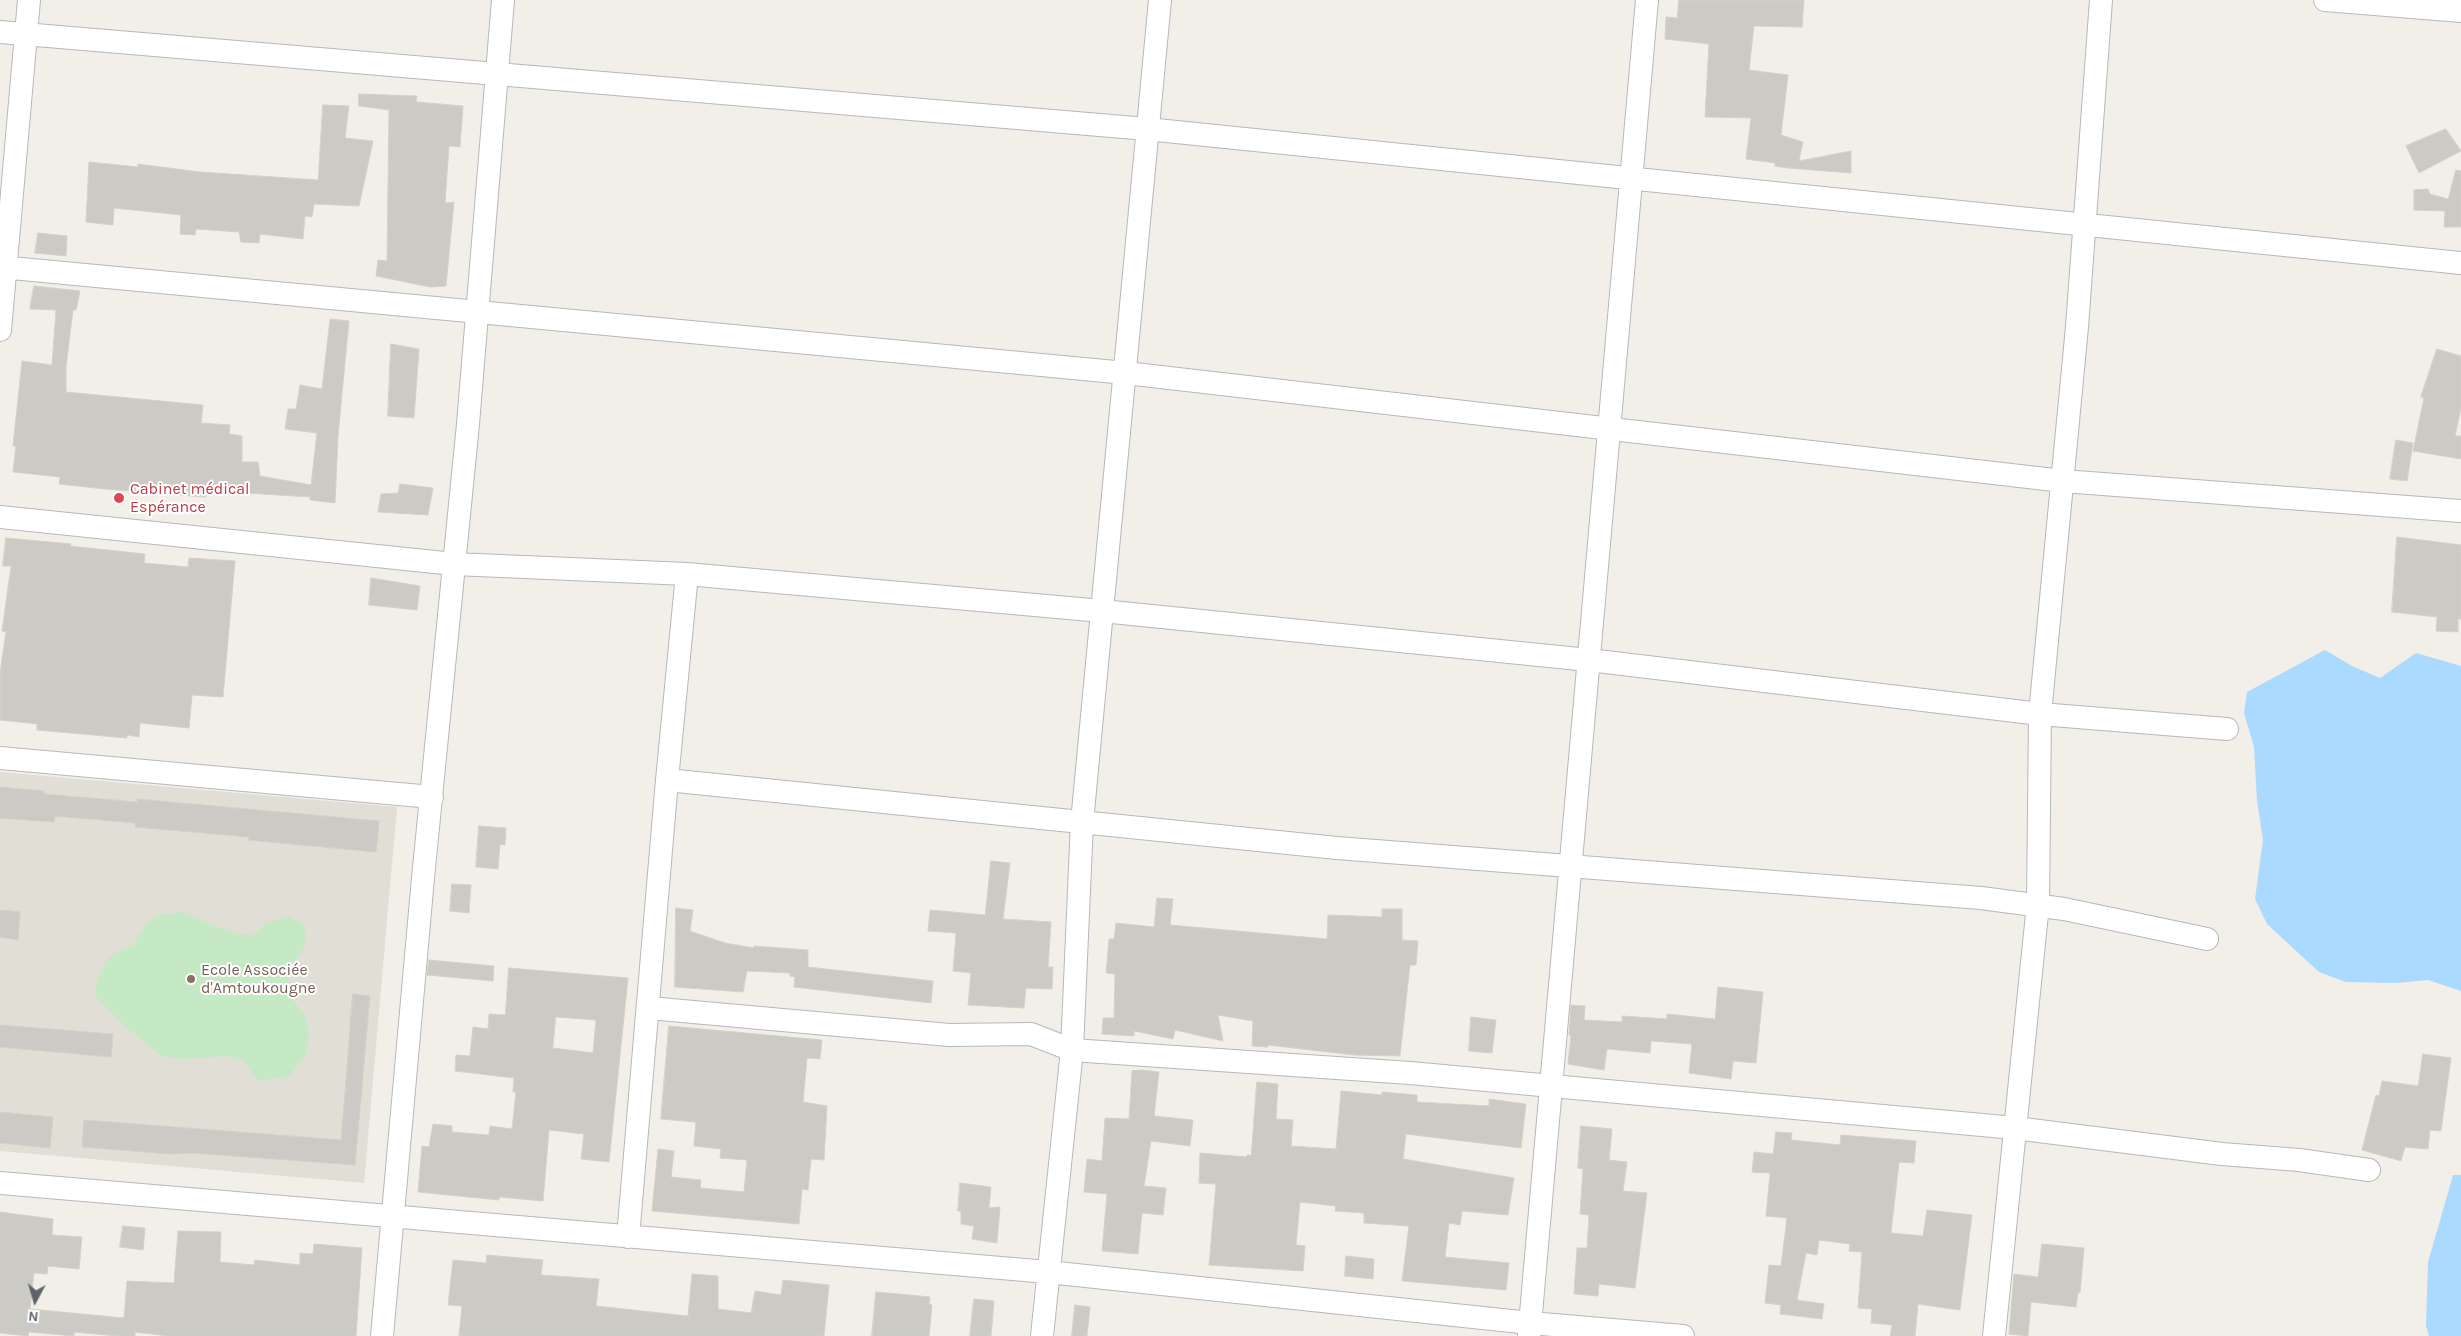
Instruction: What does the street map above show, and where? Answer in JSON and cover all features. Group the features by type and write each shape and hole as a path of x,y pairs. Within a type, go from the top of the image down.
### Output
{"street":[{"path":"0,330 3,268 30,0"},
{"path":"382,1336 478,311 503,0"},
{"path":"1042,1336 1072,1050 1082,822 1160,0"},
{"path":"1529,1330 1647,0"},
{"path":"1994,1336 2038,904 2040,714 2063,481 2101,0"},
{"path":"2324,0 2461,11"},
{"path":"0,32 1147,129 2461,262"},
{"path":"3,268 1126,373 2063,481 2461,511"},
{"path":"0,517 454,564 687,574 1102,611 1589,660 2040,714 2227,729"},
{"path":"628,1237 667,780 687,574"},
{"path":"0,758 432,797"},
{"path":"667,780 1337,848 2038,904 2207,939"},
{"path":"649,1008 948,1035 1031,1034 1072,1050 1410,1073 2015,1128 2222,1154 2299,1160 2368,1170"},
{"path":"0,1183 1048,1272 1529,1330 1682,1336"}],"shaded area":[{"name":"Ecole Associée d'Amtoukougne","path":"0,772 397,807 364,1183 0,1151"}],"green space":[{"path":"183,912 227,931 252,936 265,924 287,916 304,925 306,944 294,965 287,985 293,1001 304,1013 309,1031 306,1054 289,1076 258,1081 244,1061 227,1056 181,1059 161,1056 124,1025 95,995 101,969 110,957 134,945 143,928 152,919 164,914"}],"water":[{"path":"2325,650 2352,666 2380,678 2416,653 2461,666 2461,991 2428,980 2396,983 2346,982 2319,972 2267,924 2255,899 2263,840 2257,801 2254,747 2244,713 2247,692"},
{"path":"2453,1175 2461,1175 2461,1336 2429,1336 2426,1326 2428,1262"}],"building":[{"path":"1679,0 1804,0 1802,27 1754,26 1749,70 1788,75 1781,135 1803,142 1799,161 1851,151 1851,173 1788,168 1775,166 1775,163 1746,159 1751,118 1705,117 1709,44 1665,39 1666,17 1677,18"},
{"path":"359,94 417,96 416,102 463,106 460,147 449,146 445,203 454,202 446,286 430,287 376,276 378,260 387,261 389,110 359,106"},
{"path":"323,105 349,106 345,138 373,141 359,206 314,204 312,217 305,216 303,239 260,234 259,243 241,242 239,232 196,229 195,235 180,234 181,215 114,208 113,225 86,222 89,162 138,167 138,164 200,172 318,180"},
{"path":"2446,129 2461,151 2419,173 2406,146"},
{"path":"2456,170 2461,171 2461,227 2444,227 2445,211 2414,210 2414,190 2428,189 2430,194 2448,199"},
{"path":"38,233 67,236 66,256 35,253"},
{"path":"34,286 80,291 76,310 73,310 66,367 66,392 203,405 201,423 230,425 229,434 242,436 242,462 258,462 260,476 311,485 317,433 285,429 288,409 296,409 300,385 322,389 330,319 349,321 338,436 335,503 310,500 310,497 246,493 206,494 206,497 105,489 59,484 60,477 13,472 16,446 13,446 22,361 52,365 56,310 30,309"},
{"path":"391,344 419,349 414,418 388,416"},
{"path":"2437,349 2461,356 2461,408 2455,436 2461,436 2461,459 2413,451 2424,398 2421,397"},
{"path":"2396,440 2413,443 2407,481 2390,479"},
{"path":"400,484 433,488 428,515 378,512 381,494 398,493"},
{"path":"2397,537 2461,545 2461,619 2458,619 2458,632 2436,631 2437,617 2392,612"},
{"path":"6,538 145,554 144,563 188,567 189,558 235,561 223,697 192,695 189,728 140,723 139,737 127,735 127,738 37,730 37,724 0,720 0,673 6,632 2,631 11,566 3,566"},
{"path":"371,578 420,586 417,610 369,605"},
{"path":"0,787 44,791 44,794 137,802 137,799 379,821 376,852 248,840 249,837 135,827 135,823 55,816 54,822 0,818"},
{"path":"479,826 506,828 505,845 500,844 498,869 476,867"},
{"path":"991,861 1010,863 1003,919 1051,922 1048,967 1053,967 1052,989 1026,988 1024,1008 968,1005 971,973 953,971 956,933 928,931 930,910 985,915"},
{"path":"452,884 471,885 469,913 450,911"},
{"path":"1157,898 1173,899 1170,925 1327,939 1328,915 1382,917 1382,909 1402,909 1402,940 1418,941 1416,965 1410,965 1400,1056 1354,1055 1268,1045 1268,1047 1252,1046 1253,1021 1218,1015 1223,1041 1175,1030 1173,1039 1134,1031 1134,1036 1102,1034 1103,1018 1114,1018 1115,974 1106,973 1109,939 1114,939 1116,923 1154,927"},
{"path":"676,908 693,910 690,931 725,943 754,948 754,946 808,950 808,967 933,981 931,1003 794,987 795,977 790,976 790,973 747,971 743,992 675,987"},
{"path":"0,910 20,912 18,940 0,937"},
{"path":"429,960 494,966 493,981 427,975"},
{"path":"509,968 628,978 609,1162 581,1159 584,1134 549,1130 543,1201 499,1197 499,1200 418,1192 422,1146 429,1147 433,1124 452,1126 452,1132 489,1135 490,1126 512,1129 516,1092 513,1092 514,1078 455,1071 456,1055 470,1056 473,1027 488,1029 489,1014 505,1015","holes":["556,1017 596,1020 593,1053 553,1048"]},
{"path":"1718,987 1763,992 1756,1063 1733,1061 1731,1079 1689,1073 1692,1044 1651,1041 1650,1053 1607,1049 1604,1070 1568,1064 1571,1035 1569,1035 1571,1005 1585,1006 1584,1020 1622,1022 1622,1016 1667,1019 1667,1014 1715,1019"},
{"path":"353,994 370,996 355,1165 82,1147 84,1120 341,1140"},
{"path":"1471,1017 1496,1020 1492,1053 1469,1051"},
{"path":"0,1025 113,1034 111,1057 0,1047"},
{"path":"669,1026 822,1040 820,1059 807,1058 803,1102 827,1106 824,1160 811,1159 808,1190 802,1189 799,1224 652,1211 658,1149 674,1151 671,1177 701,1180 700,1188 744,1192 747,1160 720,1158 721,1149 694,1146 696,1122 661,1119"},
{"path":"2423,1054 2451,1058 2441,1131 2430,1130 2428,1149 2405,1147 2401,1161 2362,1150 2376,1095 2379,1096 2382,1081 2418,1086"},
{"path":"1132,1071 1159,1072 1154,1116 1193,1120 1190,1146 1151,1141 1144,1186 1166,1188 1163,1215 1142,1213 1138,1254 1102,1251 1107,1194 1084,1192 1087,1159 1102,1161 1105,1118 1129,1119"},
{"path":"1257,1082 1278,1084 1276,1119 1293,1120 1291,1146 1336,1149 1341,1091 1382,1095 1382,1092 1417,1095 1417,1102 1489,1106 1489,1099 1526,1104 1521,1148 1406,1134 1403,1159 1514,1178 1508,1215 1462,1211 1460,1225 1449,1223 1445,1257 1509,1263 1506,1290 1402,1281 1409,1226 1364,1223 1364,1213 1335,1211 1336,1206 1300,1202 1296,1245 1305,1246 1303,1271 1209,1265 1216,1184 1199,1183 1200,1153 1246,1157 1251,1155"},
{"path":"0,1112 53,1117 50,1148 0,1143"},
{"path":"1581,1126 1612,1129 1609,1160 1627,1162 1623,1191 1647,1193 1635,1288 1599,1284 1598,1296 1574,1294 1577,1248 1587,1248 1589,1215 1580,1214 1583,1169 1578,1168"},
{"path":"1776,1132 1792,1133 1791,1140 1840,1145 1841,1135 1916,1141 1914,1163 1899,1162 1891,1233 1923,1236 1927,1210 1972,1215 1960,1310 1918,1304 1915,1336 1890,1336 1892,1325 1871,1323 1872,1309 1858,1308 1862,1252 1849,1251 1850,1244 1819,1240 1817,1255 1806,1253 1797,1300 1824,1304 1822,1319 1780,1314 1781,1305 1765,1303 1769,1265 1781,1266 1787,1218 1766,1216 1770,1173 1752,1172 1754,1152 1773,1154"},
{"path":"960,1183 991,1187 989,1208 1000,1207 997,1243 972,1239 974,1226 961,1224 961,1211 958,1211"},
{"path":"0,1212 53,1219 52,1235 82,1237 79,1269 48,1266 47,1274 34,1273 30,1309 124,1318 127,1281 174,1283 178,1231 221,1232 220,1262 254,1265 255,1260 300,1265 300,1253 313,1254 314,1244 362,1248 356,1336 168,1336 135,1332 135,1336 117,1336 74,1332 74,1336 29,1332 28,1336 0,1333"},
{"path":"123,1226 145,1228 143,1250 120,1247"},
{"path":"2042,1244 2084,1248 2080,1293 2078,1292 2076,1307 2031,1302 2028,1336 2009,1334 2014,1274 2038,1277"},
{"path":"487,1255 543,1260 541,1275 599,1279 596,1306 688,1316 692,1274 718,1276 718,1309 751,1313 755,1291 781,1295 783,1280 829,1285 824,1336 459,1336 462,1306 448,1305 453,1260 486,1263"},
{"path":"1346,1256 1374,1259 1373,1279 1345,1276"},
{"path":"876,1292 930,1297 929,1304 932,1305 929,1336 872,1336"},
{"path":"974,1299 994,1301 991,1336 970,1336"},
{"path":"1075,1305 1090,1307 1087,1336 1072,1336"}],"place":[{"name":"Cabinet médical Espérance","path":"119,498"},
{"name":"Ecole Associée d'Amtoukougne","path":"191,979"}]}
